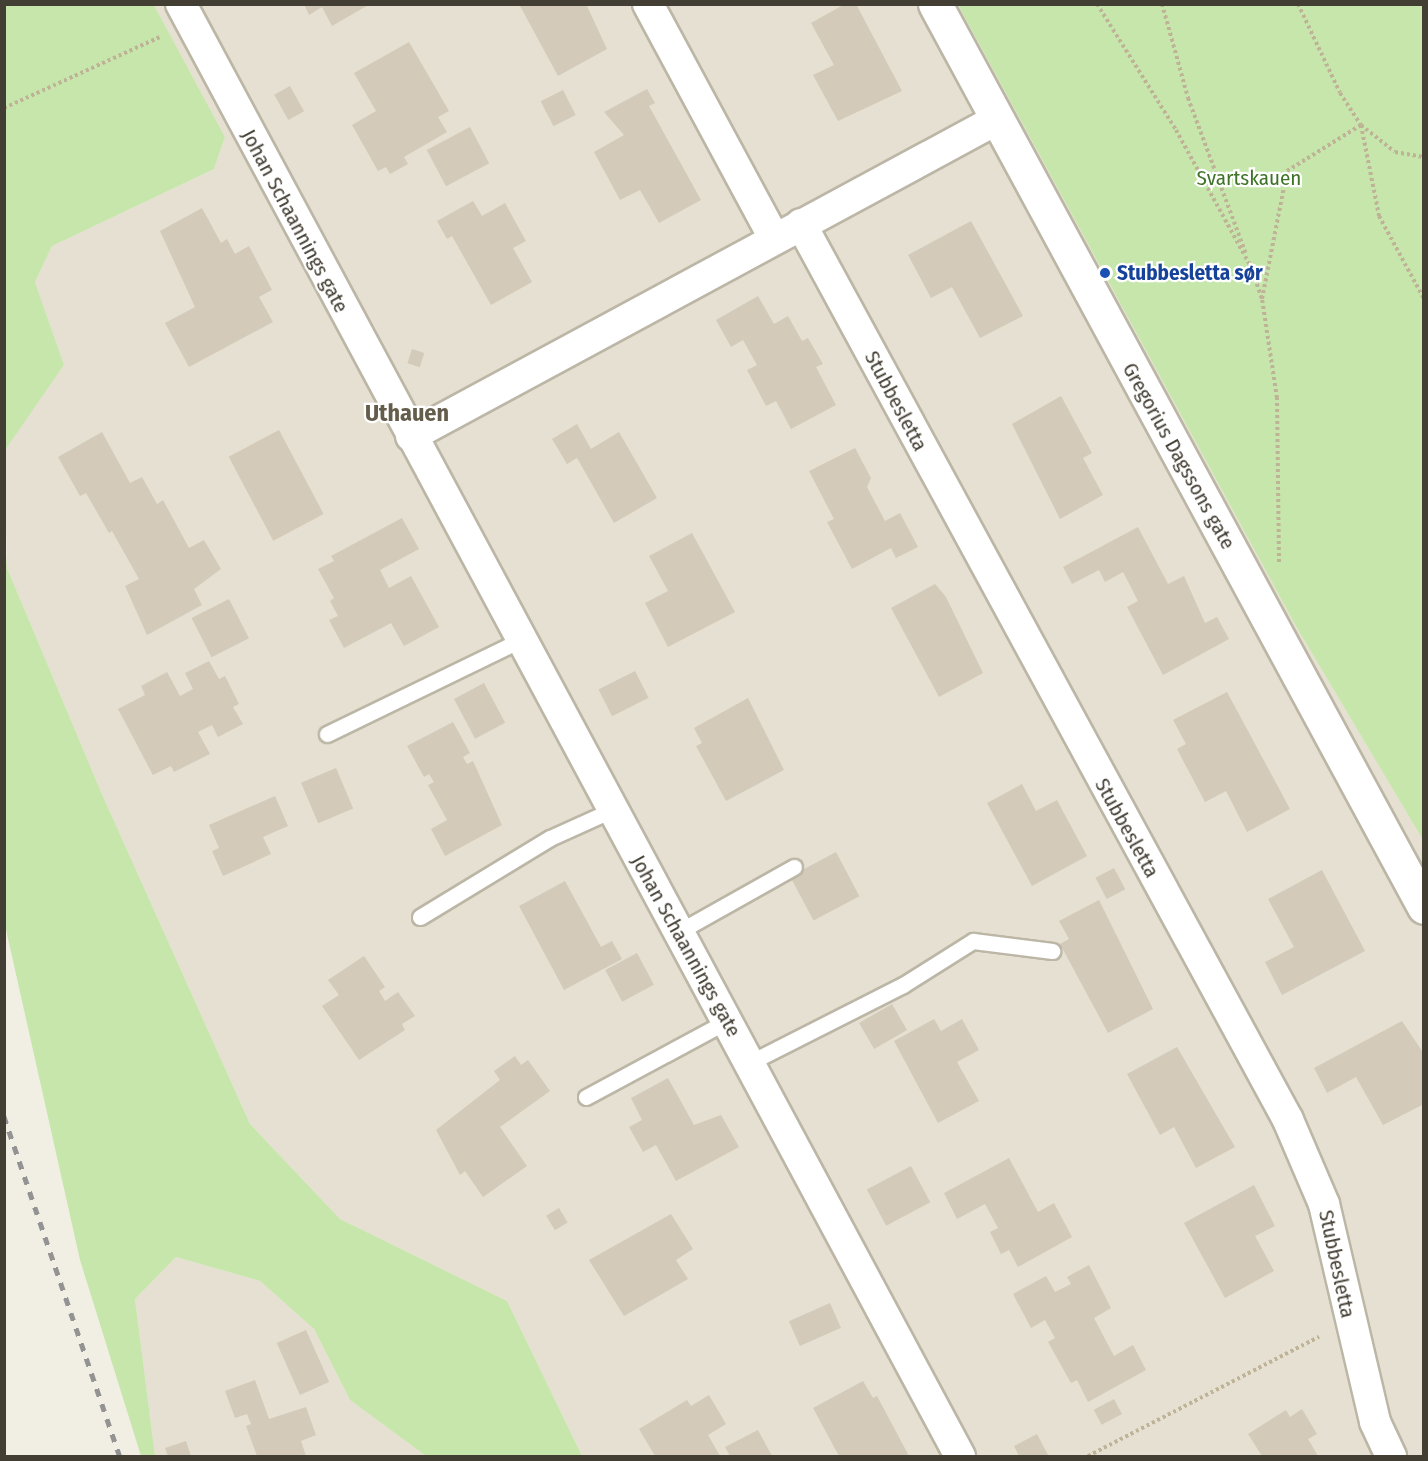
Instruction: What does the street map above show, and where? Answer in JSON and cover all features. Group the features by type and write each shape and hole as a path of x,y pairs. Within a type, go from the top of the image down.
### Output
{"street":[{"path":"648,4 774,238"},
{"name":"Gregorius Dagssons gate","path":"935,4 1424,907"},
{"name":"Johan Schaannings gate","path":"186,14 612,810 751,1062 960,1456"},
{"path":"411,436 996,120"},
{"name":"Stubbesletta","path":"801,224 1288,1120 1324,1204 1349,1322 1375,1422 1391,1456"}],"lane":[{"path":"327,734 521,640"},
{"path":"420,917 550,838 612,810"},
{"path":"678,932 794,867"},
{"path":"751,1062 903,985 973,941 1052,951"},
{"path":"586,1097 728,1021"}],"path":[{"path":"1096,4 1176,130 1251,267"},
{"path":"1162,4 1188,98 1262,299 1277,398 1279,572"},
{"path":"1298,4 1340,93 1361,125 1395,152 1424,157"},
{"path":"4,108 186,14"},
{"path":"1262,299 1287,171 1361,125"},
{"path":"1361,125 1379,216 1424,299"},
{"path":"1088,1456 1349,1322"}],"shaded area":[{"path":"154,5 958,5 1297,628 1423,840 1423,1456 582,1456 507,1301 340,1219 250,1124 101,792 7,568 4,450 64,365 35,282 52,246 214,169 225,137"},
{"path":"176,1257 260,1281 314,1329 350,1400 426,1456 155,1456 135,1299"}],"green space":[{"path":"5,4 154,5 225,137 214,169 52,246 35,282 64,365 5,450"},
{"name":"Svartskauen","path":"958,5 1423,5 1423,840 1297,628"},
{"path":"4,526 7,568 101,792 250,1124 340,1219 507,1301 582,1456 426,1456 350,1400 314,1329 260,1281 176,1257 135,1299 155,1456 141,1456 80,1260 5,925"}],"building":[{"path":"304,4 370,4 332,26 322,7 309,15"},
{"path":"519,4 586,4 607,49 558,76"},
{"path":"845,4 856,4 902,91 838,121 813,75 834,65 811,23"},
{"path":"409,42 449,111 438,117 447,132 404,157 408,164 390,174 386,167 378,171 352,125 376,111 354,73"},
{"path":"290,86 304,111 288,120 274,95"},
{"path":"647,89 655,103 649,106 701,200 659,223 640,190 620,200 594,152 624,135 604,112"},
{"path":"563,90 576,115 553,126 541,101"},
{"path":"470,127 489,163 446,186 427,150"},
{"path":"473,201 482,216 505,203 526,241 513,248 532,282 491,305 452,236 447,239 437,221"},
{"path":"202,208 221,243 227,239 235,254 249,246 272,290 259,297 273,322 189,367 165,323 195,307 160,231"},
{"path":"971,221 1023,316 980,338 952,287 931,298 908,255"},
{"path":"758,296 774,324 788,316 802,341 808,338 823,364 816,367 836,405 791,429 776,401 766,406 747,370 757,365 743,340 731,347 716,320"},
{"path":"412,349 424,353 420,367 407,363"},
{"path":"1061,396 1092,453 1083,458 1103,495 1060,519 1012,424"},
{"path":"577,424 591,449 619,432 657,498 614,523 577,458 567,464 552,439"},
{"path":"279,430 324,514 273,541 229,457"},
{"path":"102,432 130,483 142,477 157,504 163,500 189,548 204,540 221,569 194,589 202,605 147,635 125,586 139,579 112,531 109,533 86,493 80,496 58,457"},
{"path":"855,448 871,478 867,487 885,521 900,513 918,547 896,558 891,548 852,569 827,522 834,519 809,471"},
{"path":"402,518 419,549 380,570 389,588 411,576 439,627 404,646 391,623 344,648 329,620 338,616 330,601 334,598 318,569 334,561 331,556"},
{"path":"1138,527 1168,584 1184,576 1205,623 1217,617 1229,639 1163,675 1127,607 1138,601 1123,572 1105,582 1099,570 1072,584 1063,567"},
{"path":"692,533 735,612 668,647 645,603 668,591 649,556"},
{"path":"935,584 946,597 983,673 939,697 891,608"},
{"path":"229,599 249,638 212,657 192,618"},
{"path":"209,661 219,679 225,676 239,704 233,707 243,724 218,737 212,725 198,732 210,754 174,772 171,766 153,775 118,709 145,695 141,686 167,672 180,696 193,689 185,673"},
{"path":"635,671 649,698 612,716 598,690"},
{"path":"484,683 505,723 475,739 454,699"},
{"path":"1227,692 1290,809 1247,832 1226,791 1205,802 1177,749 1186,744 1173,720"},
{"path":"748,698 784,770 726,801 696,746 702,743 694,728"},
{"path":"453,722 470,753 463,757 467,764 473,761 502,825 445,856 431,829 447,820 428,785 434,782 429,774 424,777 407,746"},
{"path":"336,768 353,809 318,823 301,783"},
{"path":"1022,784 1036,811 1057,800 1087,856 1032,886 987,803"},
{"path":"275,796 288,826 263,837 271,854 223,876 212,851 219,848 209,825"},
{"path":"836,852 859,896 814,921 790,876"},
{"path":"1114,868 1125,889 1107,899 1095,878"},
{"path":"1322,870 1365,951 1282,995 1265,962 1294,947 1268,899"},
{"path":"565,881 601,947 612,941 622,959 564,990 519,906"},
{"path":"1099,900 1153,1009 1108,1033 1060,944 1069,939 1059,921"},
{"path":"637,953 654,985 622,1002 605,970"},
{"path":"364,956 385,987 379,991 385,1001 398,992 415,1016 402,1024 405,1030 359,1060 322,1006 339,995 328,980"},
{"path":"892,1004 907,1030 874,1049 859,1023"},
{"path":"934,1019 941,1031 962,1019 979,1050 957,1062 979,1101 938,1123 894,1041"},
{"path":"1402,1021 1424,1054 1424,1104 1383,1125 1356,1077 1327,1093 1314,1068"},
{"path":"1177,1047 1235,1147 1196,1168 1174,1127 1160,1135 1127,1074"},
{"path":"515,1056 521,1065 528,1060 550,1091 500,1127 527,1166 483,1197 465,1171 460,1175 436,1130 500,1080 494,1071"},
{"path":"668,1078 694,1125 721,1115 739,1147 676,1181 656,1145 643,1152 629,1127 642,1120 631,1098"},
{"path":"1009,1158 1038,1212 1054,1203 1072,1237 1018,1267 1009,1250 1001,1254 990,1232 998,1228 985,1204 957,1219 944,1193"},
{"path":"911,1166 930,1202 886,1226 867,1189"},
{"path":"1254,1185 1275,1226 1255,1236 1274,1271 1225,1298 1184,1223"},
{"path":"559,1208 568,1223 555,1230 546,1216"},
{"path":"671,1214 693,1249 676,1260 688,1279 624,1316 589,1260"},
{"path":"1089,1265 1111,1308 1094,1318 1114,1356 1133,1345 1146,1370 1088,1402 1077,1380 1071,1383 1048,1342 1055,1338 1045,1320 1031,1328 1013,1294 1046,1276 1055,1292 1071,1284 1067,1277"},
{"path":"830,1303 841,1328 800,1346 789,1321"},
{"path":"306,1330 329,1382 300,1395 277,1343"},
{"path":"255,1380 269,1419 306,1407 316,1435 301,1441 306,1456 257,1456 246,1426 251,1424 247,1414 235,1418 225,1391"},
{"path":"863,1381 873,1398 877,1396 909,1456 839,1456 813,1408"},
{"path":"709,1395 726,1424 708,1435 720,1456 655,1456 639,1429 687,1400 691,1406"},
{"path":"1114,1399 1122,1414 1102,1425 1094,1410"},
{"path":"1302,1409 1317,1434 1308,1439 1318,1456 1262,1456 1248,1434 1286,1410 1290,1417"},
{"path":"758,1430 772,1456 730,1456 725,1447"},
{"path":"1037,1434 1048,1455 1019,1456 1014,1446"},
{"path":"186,1441 191,1456 168,1456 165,1448"}],"railway":[{"path":"4,1116 120,1456"}],"place":[{"name":"Stubbesletta sør","path":"1105,273"}],"district":[{"name":"Uthauen","path":"407,414"}]}
